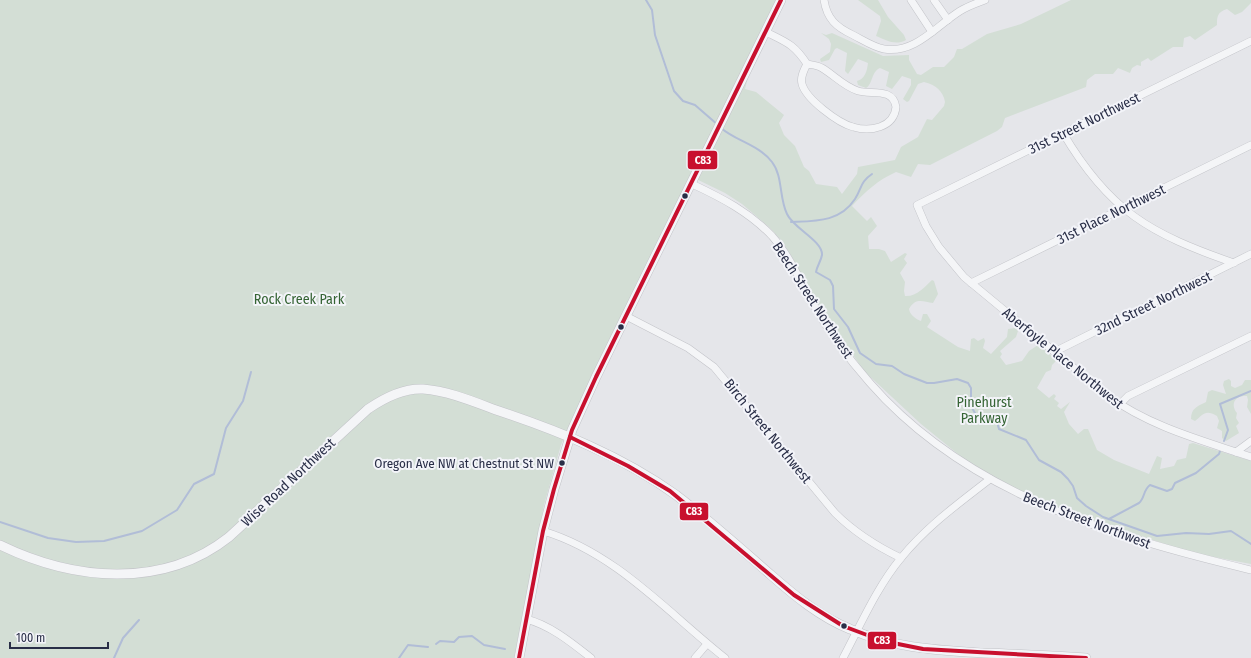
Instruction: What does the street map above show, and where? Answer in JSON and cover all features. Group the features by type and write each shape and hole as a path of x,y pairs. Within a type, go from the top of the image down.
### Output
{"street":[{"path":"519,658 543,531 570,437 585,400 781,0"},
{"path":"824,0 827,13 837,26 880,48 904,48 918,42 962,10 985,0"},
{"path":"911,0 932,32"},
{"path":"934,0 948,20"},
{"path":"766,32 794,47 801,54 807,64 822,68 841,83 852,89 863,92 878,92 888,95 896,104 892,119 884,126 877,128 855,127 842,122 822,108 804,89 802,78 807,64"},
{"name":"31st Street Northwest","path":"917,205 1251,41"},
{"path":"1063,133 1094,179 1122,208 1140,222 1163,235 1234,263"},
{"name":"31st Place Northwest","path":"971,283 1251,145"},
{"name":"Beech Street Northwest","path":"692,184 719,197 746,213 772,237 786,254 813,303 833,335 870,383 898,411 936,443 990,479 1035,502 1089,523 1180,553 1251,570"},
{"name":"Aberfoyle Place Northwest","path":"917,205 926,226 943,253 971,283 1054,352 1120,404 1161,427 1251,457"},
{"name":"32nd Street Northwest","path":"1054,352 1251,254"},
{"name":"Birch Street Northwest","path":"626,316 688,348 714,367 835,513 862,537 901,558"},
{"path":"1120,404 1128,396 1251,336"},
{"name":"Wise Road Northwest","path":"0,545 44,563 86,571 138,572 164,569 181,565 205,554 229,537 368,409 388,397 406,391 423,389 450,394 570,437 634,469 668,490 802,601 833,621 857,632 896,645 947,654 1086,658"},
{"path":"1236,452 1251,441"},
{"path":"843,658 881,587 901,558 940,517 990,479"},
{"path":"543,531 588,549 615,566 707,644 726,658"},
{"path":"526,619 542,624 572,643 591,658"},
{"path":"695,658 707,644"}],"green space":[{"name":"Rock Creek Park","path":"0,0 777,0 757,42 745,89 756,92 784,115 779,123 784,135 795,146 804,167 809,171 816,184 837,187 842,194 857,174 858,167 895,160 901,147 918,137 927,119 932,120 944,106 945,102 943,95 938,89 924,82 918,84 907,102 903,99 911,85 911,79 902,76 892,89 886,86 889,72 880,68 875,72 870,84 866,88 858,85 857,81 864,77 868,63 858,59 848,74 845,71 847,53 837,48 829,60 821,62 820,59 830,52 831,44 829,39 821,33 826,35 832,33 883,56 909,55 909,60 917,74 921,75 933,67 944,67 954,57 957,49 962,49 987,34 1021,24 1071,0 1251,0 1251,3 1242,12 1235,15 1227,9 1219,13 1217,25 1195,40 1190,36 1184,38 1183,47 1173,47 1151,61 1148,58 1141,62 1141,66 1137,65 1132,68 1130,73 1118,68 1113,74 1095,74 1087,80 1086,87 1005,118 1002,127 997,131 930,165 918,164 911,177 896,172 890,175 872,186 852,206 867,221 871,217 877,226 868,236 869,249 879,249 885,251 891,262 905,253 907,254 904,259 907,263 900,273 905,282 905,296 917,293 932,280 934,281 938,294 933,303 920,301 914,303 909,309 917,319 921,321 923,314 927,314 931,321 927,327 958,347 970,351 971,339 974,338 978,341 984,338 985,341 983,348 991,354 1007,337 1008,329 1015,328 1018,331 1016,337 1000,351 1002,354 1000,357 1006,365 1022,361 1029,351 1038,345 1057,360 1052,365 1051,370 1046,372 1037,388 1049,398 1054,394 1056,396 1054,399 1059,403 1057,406 1061,409 1070,402 1064,412 1069,424 1078,434 1084,429 1088,429 1097,450 1114,460 1149,474 1157,456 1162,458 1160,469 1174,466 1177,460 1186,458 1189,444 1193,443 1251,461 1251,564 1193,553 1066,512 1036,501 970,464 921,424 864,371 808,290 798,267 782,241 769,227 742,204 725,193 690,176 589,382 561,445 544,505 514,658 0,658"},
{"path":"858,0 878,0 888,17 904,35 906,40 902,42 894,42 887,41 876,36 881,21 880,16"},
{"path":"1229,379 1231,381 1231,386 1235,388 1242,385 1245,380 1251,380 1251,414 1247,407 1247,396 1239,397 1235,401 1234,406 1237,413 1236,418 1239,423 1236,426 1239,433 1226,441 1222,438 1222,431 1217,428 1219,421 1217,416 1207,413 1195,421 1191,419 1191,415 1198,406 1206,402 1208,392 1212,390 1226,394 1223,385 1224,381"}],"waterway":[{"path":"646,0 652,10 655,35 674,91 683,101 695,105 718,125"},
{"path":"721,128 761,151 772,162 778,174 787,214 790,219 813,240 821,250 822,255 816,272 830,280 833,286 834,309 848,327 860,353 876,364 892,366 904,374 927,383 957,379 968,383 971,388 971,406 976,415 997,422 999,429 1026,440 1039,460 1061,472 1073,486 1077,498 1103,517 1157,536 1186,533 1209,534 1231,531 1251,544"},
{"path":"791,222 827,219 842,212 849,207 863,183 872,174"},
{"path":"0,522 48,538 76,542 104,541 142,531 177,510 194,484 214,474 226,428 243,401 251,372"},
{"path":"1224,441 1228,430 1220,404 1251,391"},
{"path":"1109,519 1139,503 1146,489 1150,485 1167,491 1172,489 1175,483 1196,473 1219,454 1220,451"},
{"path":"114,658 123,638 139,620"},
{"path":"436,644 440,641 454,642 459,637 472,636 484,645 505,649"},
{"path":"399,658 408,645 428,647"}],"transit line":[{"name":"C83","path":"519,658 543,531 572,430 596,377 781,0"},
{"name":"C83","path":"570,437 628,466 670,491 794,595 843,626 883,641 923,649 1086,658"}],"place":[{"name":"Oregon Ave NW at Chestnut St NW","path":"562,463"}],"park label":[{"name":"Pinehurst Parkway","path":"984,410"}]}
